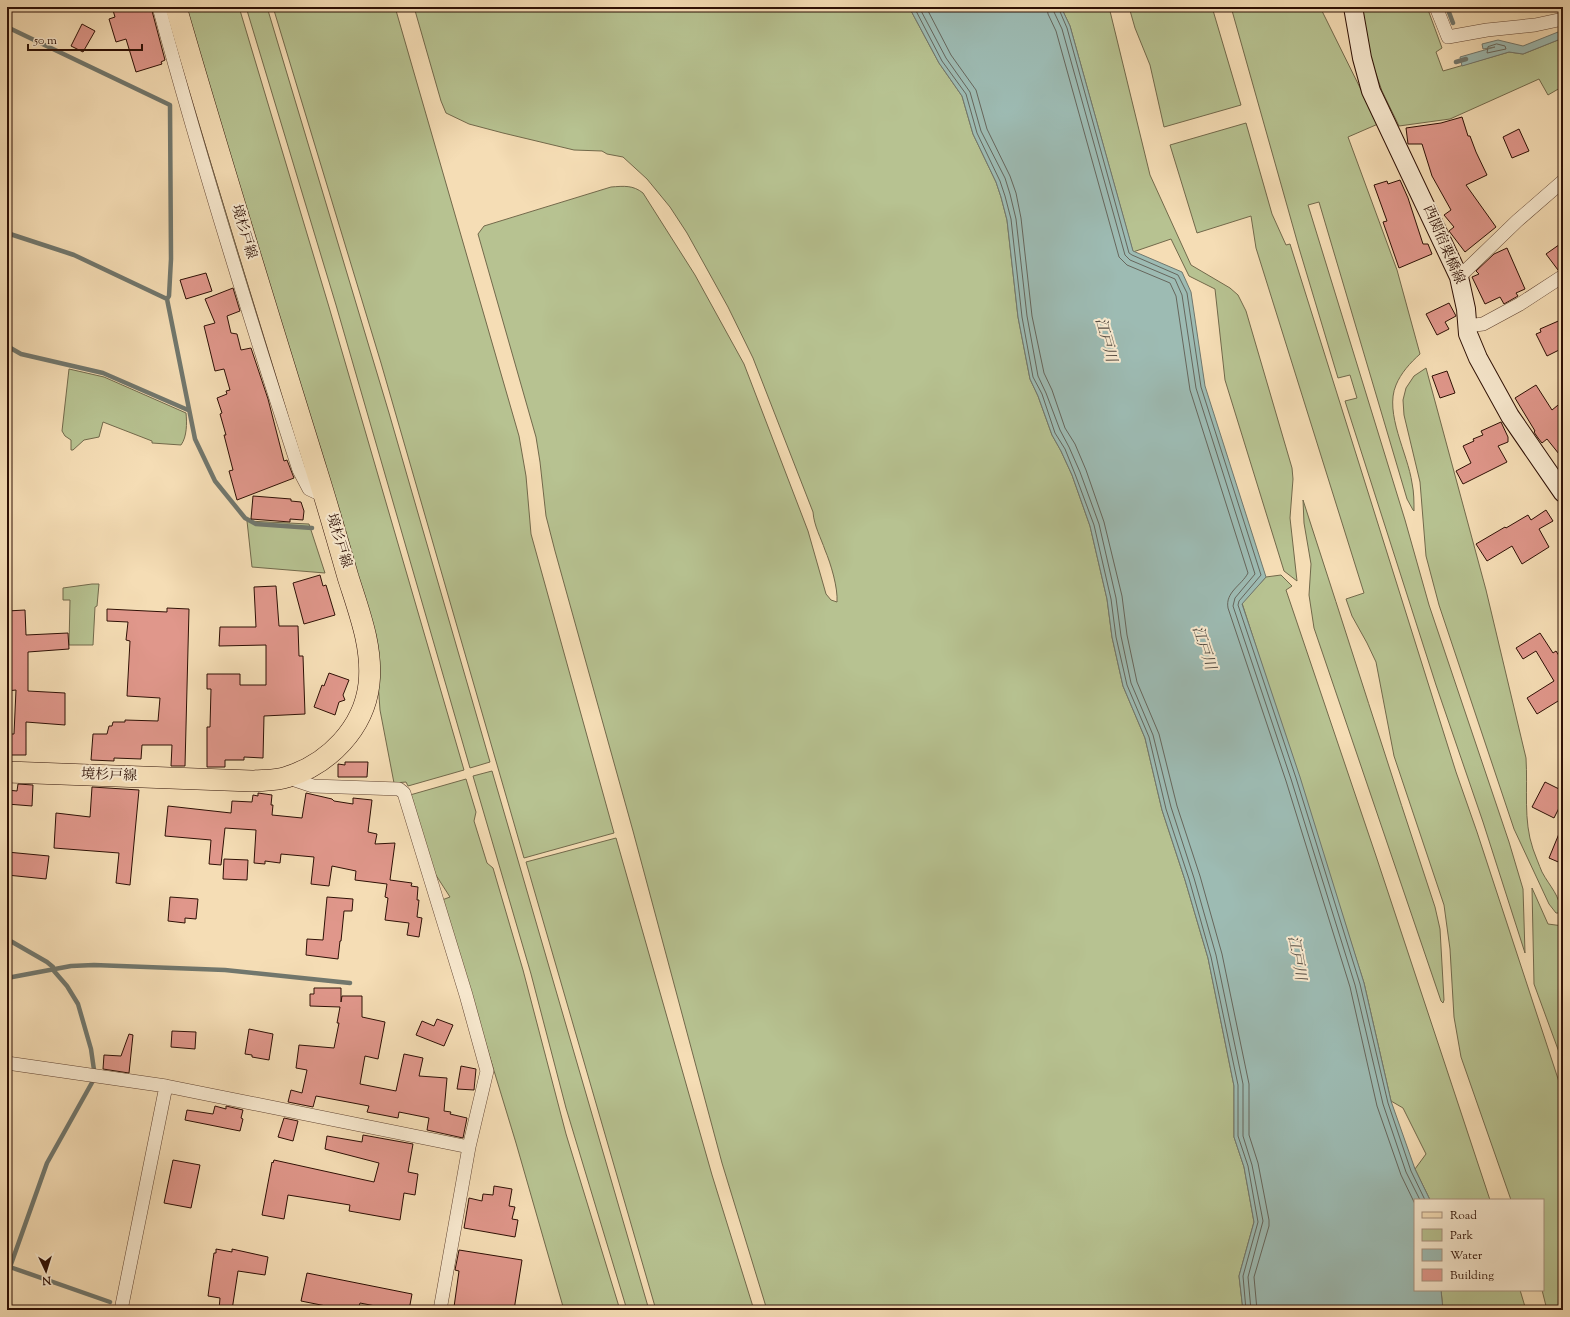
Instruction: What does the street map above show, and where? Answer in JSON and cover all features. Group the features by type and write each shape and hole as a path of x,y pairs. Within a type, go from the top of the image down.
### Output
{"main road":[{"name":"境杉戸線","path":"7,772 252,781 286,778 315,763 339,745 356,724 366,699 369,684 368,643 211,129 176,7"},
{"name":"西関宿栗橋線","path":"1353,7 1362,58 1371,91 1459,277 1466,309 1468,334 1478,358 1510,416 1563,493"}],"street":[{"path":"159,7 195,137 256,338 299,470 308,489 324,496"},
{"path":"1436,7 1448,37 1487,30 1535,25 1563,19"},
{"path":"1459,277 1517,221 1563,180"},
{"path":"1467,326 1482,324 1520,304 1563,276"},
{"path":"286,778 313,786 399,788 404,793 466,995 487,1071 469,1147 440,1310"},
{"path":"7,1063 166,1086 469,1147"},
{"path":"121,1310 166,1086"}],"green space":[{"path":"162,7 167,7 310,481 272,376"},
{"path":"184,7 239,7 329,307 464,770 408,786 406,782 394,783 380,710 378,682"},
{"path":"246,7 267,7 389,413 490,762 470,768 336,305"},
{"path":"273,7 395,7 519,436 526,476 531,534 614,833 524,858 381,363"},
{"path":"414,7 909,7 939,63 962,96 973,134 996,182 1001,197 1007,220 1018,317 1030,379 1038,396 1052,435 1072,475 1090,526 1107,599 1112,637 1123,686 1145,738 1162,810 1208,958 1234,1086 1234,1137 1244,1167 1254,1222 1239,1276 1243,1310 767,1310 722,1163 633,831 555,551 546,516 536,437 478,234 484,226 611,187 632,187 643,193 695,275 744,364 808,531 826,594 831,600 837,602 834,576 816,527 813,512 753,358 728,307 687,233 670,207 647,179 623,157 607,154 602,151 574,150 503,133 469,124 446,113 441,101"},
{"path":"1061,7 1109,7 1150,175 1191,265 1230,288 1238,295 1246,311 1292,468 1293,479 1290,518 1297,581 1284,571 1225,380 1215,289 1189,276 1171,239 1133,252 1070,26"},
{"path":"1129,7 1212,7 1241,105 1164,127 1150,65 1135,28"},
{"path":"1231,7 1320,7 1378,124 1348,137 1397,270 1420,354 1400,376 1393,396 1395,421 1413,486 1414,511 1407,499 1319,202 1308,205 1405,520 1429,605 1509,842 1523,889 1525,953 1483,822 1436,685 1345,401 1357,398 1350,375 1338,378 1299,248"},
{"path":"1362,7 1427,7 1442,48 1436,52 1443,71 1509,52 1523,54 1563,38 1563,89 1560,88 1548,95 1539,79 1450,119 1399,126 1382,91 1368,51"},
{"path":"1246,123 1272,214 1286,245 1290,244 1456,772 1563,1094 1563,1310 1547,1310 1542,1291 1544,1291 1544,1199 1511,1199 1461,1057 1454,1017 1450,949 1444,905 1394,756 1376,662 1352,616 1346,599 1364,593 1256,248 1251,216 1197,233 1170,145"},
{"path":"1426,368 1486,590 1526,758 1527,816 1530,838 1542,872 1557,896 1561,913 1556,913 1549,904 1514,829 1439,605 1426,556 1420,482 1404,415 1403,400 1406,388 1414,376"},
{"path":"69,369 104,377 186,413 186,425 183,442 181,445 152,443 152,441 103,422 99,437 84,440 73,450 71,450 71,440 65,436 62,431"},
{"path":"1303,500 1435,907 1440,929 1443,1003 1441,1001 1314,628 1309,595 1311,564 1304,523"},
{"path":"247,521 309,524 325,573 252,567"},
{"path":"1281,575 1292,586 1286,590 1490,1199 1430,1199 1415,1169 1426,1154 1403,1108 1391,1101 1364,983 1242,603 1266,577"},
{"path":"99,584 97,606 95,607 93,645 69,645 70,600 63,600 63,588"},
{"path":"492,771 649,1310 627,1310 566,1108 531,974 473,776"},
{"path":"466,779 476,812 474,821 487,863 493,868 523,970 566,1134 620,1310 564,1310 516,1143 442,900 450,897 432,869 410,795"},
{"path":"616,838 712,1175 754,1310 656,1310 526,862"},
{"path":"1532,888 1548,924 1563,926 1563,1063 1534,984"},
{"path":"1441,1291 1520,1291 1526,1310 1443,1310"}],"water":[{"name":"江戸川","path":"909,7 1061,7 1070,26 1133,251 1182,272 1191,292 1205,386 1266,577 1242,604 1300,777 1364,983 1391,1101 1415,1169 1430,1199 1414,1199 1414,1291 1441,1291 1443,1310 1243,1310 1239,1276 1254,1222 1244,1167 1234,1137 1234,1086 1208,958 1162,810 1145,738 1123,686 1112,637 1107,599 1090,526 1072,475 1052,435 1038,396 1030,379 1018,317 1007,220 1001,197 996,182 973,134 962,96 939,63"},
{"path":"1563,30 1563,38 1523,54 1509,52 1462,66 1460,57 1495,47 1483,49 1482,44 1498,40 1523,46"}],"building":[{"path":"112,7 151,7 165,60 161,62 162,64 136,72 126,39 116,42 109,19 115,17"},
{"path":"82,24 95,31 83,52 71,46"},
{"path":"1462,117 1468,136 1470,136 1487,175 1466,185 1496,227 1465,252 1449,231 1454,227 1444,215 1451,210 1432,176 1422,144 1408,144 1406,128 1441,123"},
{"path":"1519,129 1529,151 1512,158 1503,137"},
{"path":"1400,180 1408,198 1423,244 1428,244 1432,254 1399,268 1383,222 1387,221 1374,185 1387,181 1388,184"},
{"path":"1563,242 1563,268 1558,270 1546,254"},
{"path":"1507,248 1525,289 1516,293 1518,296 1504,304 1500,297 1485,304 1472,277 1479,274 1476,271 1494,254"},
{"path":"206,273 212,291 186,299 180,280"},
{"path":"233,288 240,311 227,316 231,333 237,334 241,350 251,348 268,399 284,461 287,460 294,478 237,500 229,471 233,470 224,435 226,435 220,414 222,413 217,398 227,394 226,391 230,390 224,369 215,371 204,326 215,323 205,299"},
{"path":"1449,303 1456,316 1445,322 1449,329 1437,335 1426,314"},
{"path":"1563,319 1563,348 1547,356 1536,334 1541,332 1540,329"},
{"path":"1447,371 1455,393 1440,398 1432,376"},
{"path":"1536,385 1552,410 1563,401 1563,459 1547,439 1542,443 1538,438 1515,398"},
{"path":"1501,422 1508,437 1508,442 1498,446 1507,462 1463,484 1456,471 1471,463 1463,446 1474,441 1473,439 1483,435 1481,431"},
{"path":"253,496 291,499 291,501 301,502 304,511 303,520 290,519 290,522 251,519"},
{"path":"1546,510 1553,521 1539,529 1549,547 1522,564 1512,546 1487,561 1476,544 1528,515 1531,520"},
{"path":"320,575 323,586 326,585 335,615 304,624 293,583"},
{"path":"276,586 279,626 298,626 299,656 303,656 305,714 264,716 263,758 244,757 244,760 225,760 225,767 207,767 207,727 210,727 211,689 207,689 207,674 240,674 240,685 266,685 266,645 219,646 220,627 256,627 254,587"},
{"path":"167,608 189,609 185,766 171,766 172,745 142,745 141,759 114,758 114,761 91,760 93,734 107,734 109,726 112,726 113,722 125,722 125,720 158,721 160,698 127,696 130,641 126,640 128,622 107,621 107,609 167,612"},
{"path":"25,610 26,635 68,633 69,649 28,652 28,691 65,693 65,725 26,722 26,755 7,755 7,734 14,734 16,690 7,691 7,611"},
{"path":"1540,633 1553,653 1556,651 1563,662 1563,698 1537,714 1527,698 1554,681 1536,651 1523,659 1516,648"},
{"path":"329,673 349,680 343,695 345,700 339,702 335,715 314,707 322,685 324,686"},
{"path":"345,762 368,762 367,777 338,777 338,764 345,765"},
{"path":"1545,782 1563,791 1563,800 1554,818 1532,807"},
{"path":"18,784 33,785 32,806 7,804 7,790 17,791"},
{"path":"92,787 139,790 130,885 116,883 119,853 54,848 56,813 90,817"},
{"path":"258,793 272,795 272,815 302,818 306,793 332,799 334,801 353,804 353,798 372,800 368,832 377,834 375,844 395,843 390,880 412,883 411,886 418,887 417,900 419,900 417,917 422,918 419,937 407,935 409,923 385,920 388,898 385,897 387,884 355,880 356,871 332,866 329,886 311,884 314,857 281,854 280,863 265,861 265,864 254,863 256,830 225,828 221,865 209,864 211,840 165,836 168,806 231,813 232,801 252,802 253,795 258,796"},
{"path":"1563,824 1563,864 1549,858"},
{"path":"7,852 49,856 46,879 7,875"},
{"path":"224,859 248,860 247,880 223,879"},
{"path":"170,897 198,899 196,919 185,918 185,923 168,921"},
{"path":"327,897 353,899 352,911 344,911 338,959 306,955 307,939 323,940"},
{"path":"314,988 341,988 341,1002 342,996 362,996 362,1017 385,1022 378,1059 365,1056 360,1084 396,1091 404,1054 423,1058 419,1076 447,1078 444,1111 467,1118 463,1138 427,1130 429,1118 399,1112 398,1118 367,1112 369,1106 316,1096 313,1107 288,1102 291,1090 302,1093 307,1070 296,1068 299,1045 334,1048 339,1023 337,1023 340,1007 310,1006 310,994 314,994"},
{"path":"437,1019 453,1025 444,1046 416,1035 422,1021 434,1026"},
{"path":"249,1029 273,1034 269,1060 252,1057 252,1055 245,1054"},
{"path":"172,1031 196,1032 195,1049 171,1047"},
{"path":"129,1034 133,1035 129,1073 103,1069 104,1055 121,1056"},
{"path":"461,1066 476,1069 474,1090 457,1089"},
{"path":"215,1106 226,1109 226,1106 243,1110 241,1118 243,1119 240,1131 185,1120 187,1110 213,1114"},
{"path":"284,1118 298,1121 293,1141 278,1137"},
{"path":"363,1135 413,1144 408,1172 418,1174 415,1195 404,1193 400,1220 349,1211 350,1205 288,1195 284,1219 262,1215 272,1162 273,1163 274,1160 374,1182 379,1163 325,1149 327,1136 362,1142"},
{"path":"173,1160 200,1165 191,1208 164,1203"},
{"path":"494,1186 512,1189 509,1206 515,1207 512,1219 518,1220 515,1237 464,1228 469,1198 482,1201 483,1194 493,1195"},
{"path":"216,1249 232,1252 232,1249 268,1257 265,1275 238,1271 232,1310 219,1310 220,1298 208,1296 214,1253 216,1253"},
{"path":"459,1250 522,1260 514,1310 459,1310 460,1308 454,1307 459,1271 455,1270"},
{"path":"307,1273 412,1294 409,1310 396,1310 360,1303 358,1310 346,1310 301,1301"}],"waterway":[{"path":"1447,7 1453,23"},
{"path":"7,27 170,105 171,259 169,296 167,299"},
{"path":"1456,62 1466,59"},
{"path":"7,233 74,255 167,299 195,439 215,481 245,518 256,524 312,528"},
{"path":"7,346 21,354 103,373 188,410"},
{"path":"7,939 47,962 53,967 54,971 67,986 78,1004 91,1049 94,1070"},
{"path":"7,978 71,966 94,965 225,970 350,983"},
{"path":"94,1079 47,1163 10,1267 110,1302"},
{"path":"7,1277 10,1267"}]}
